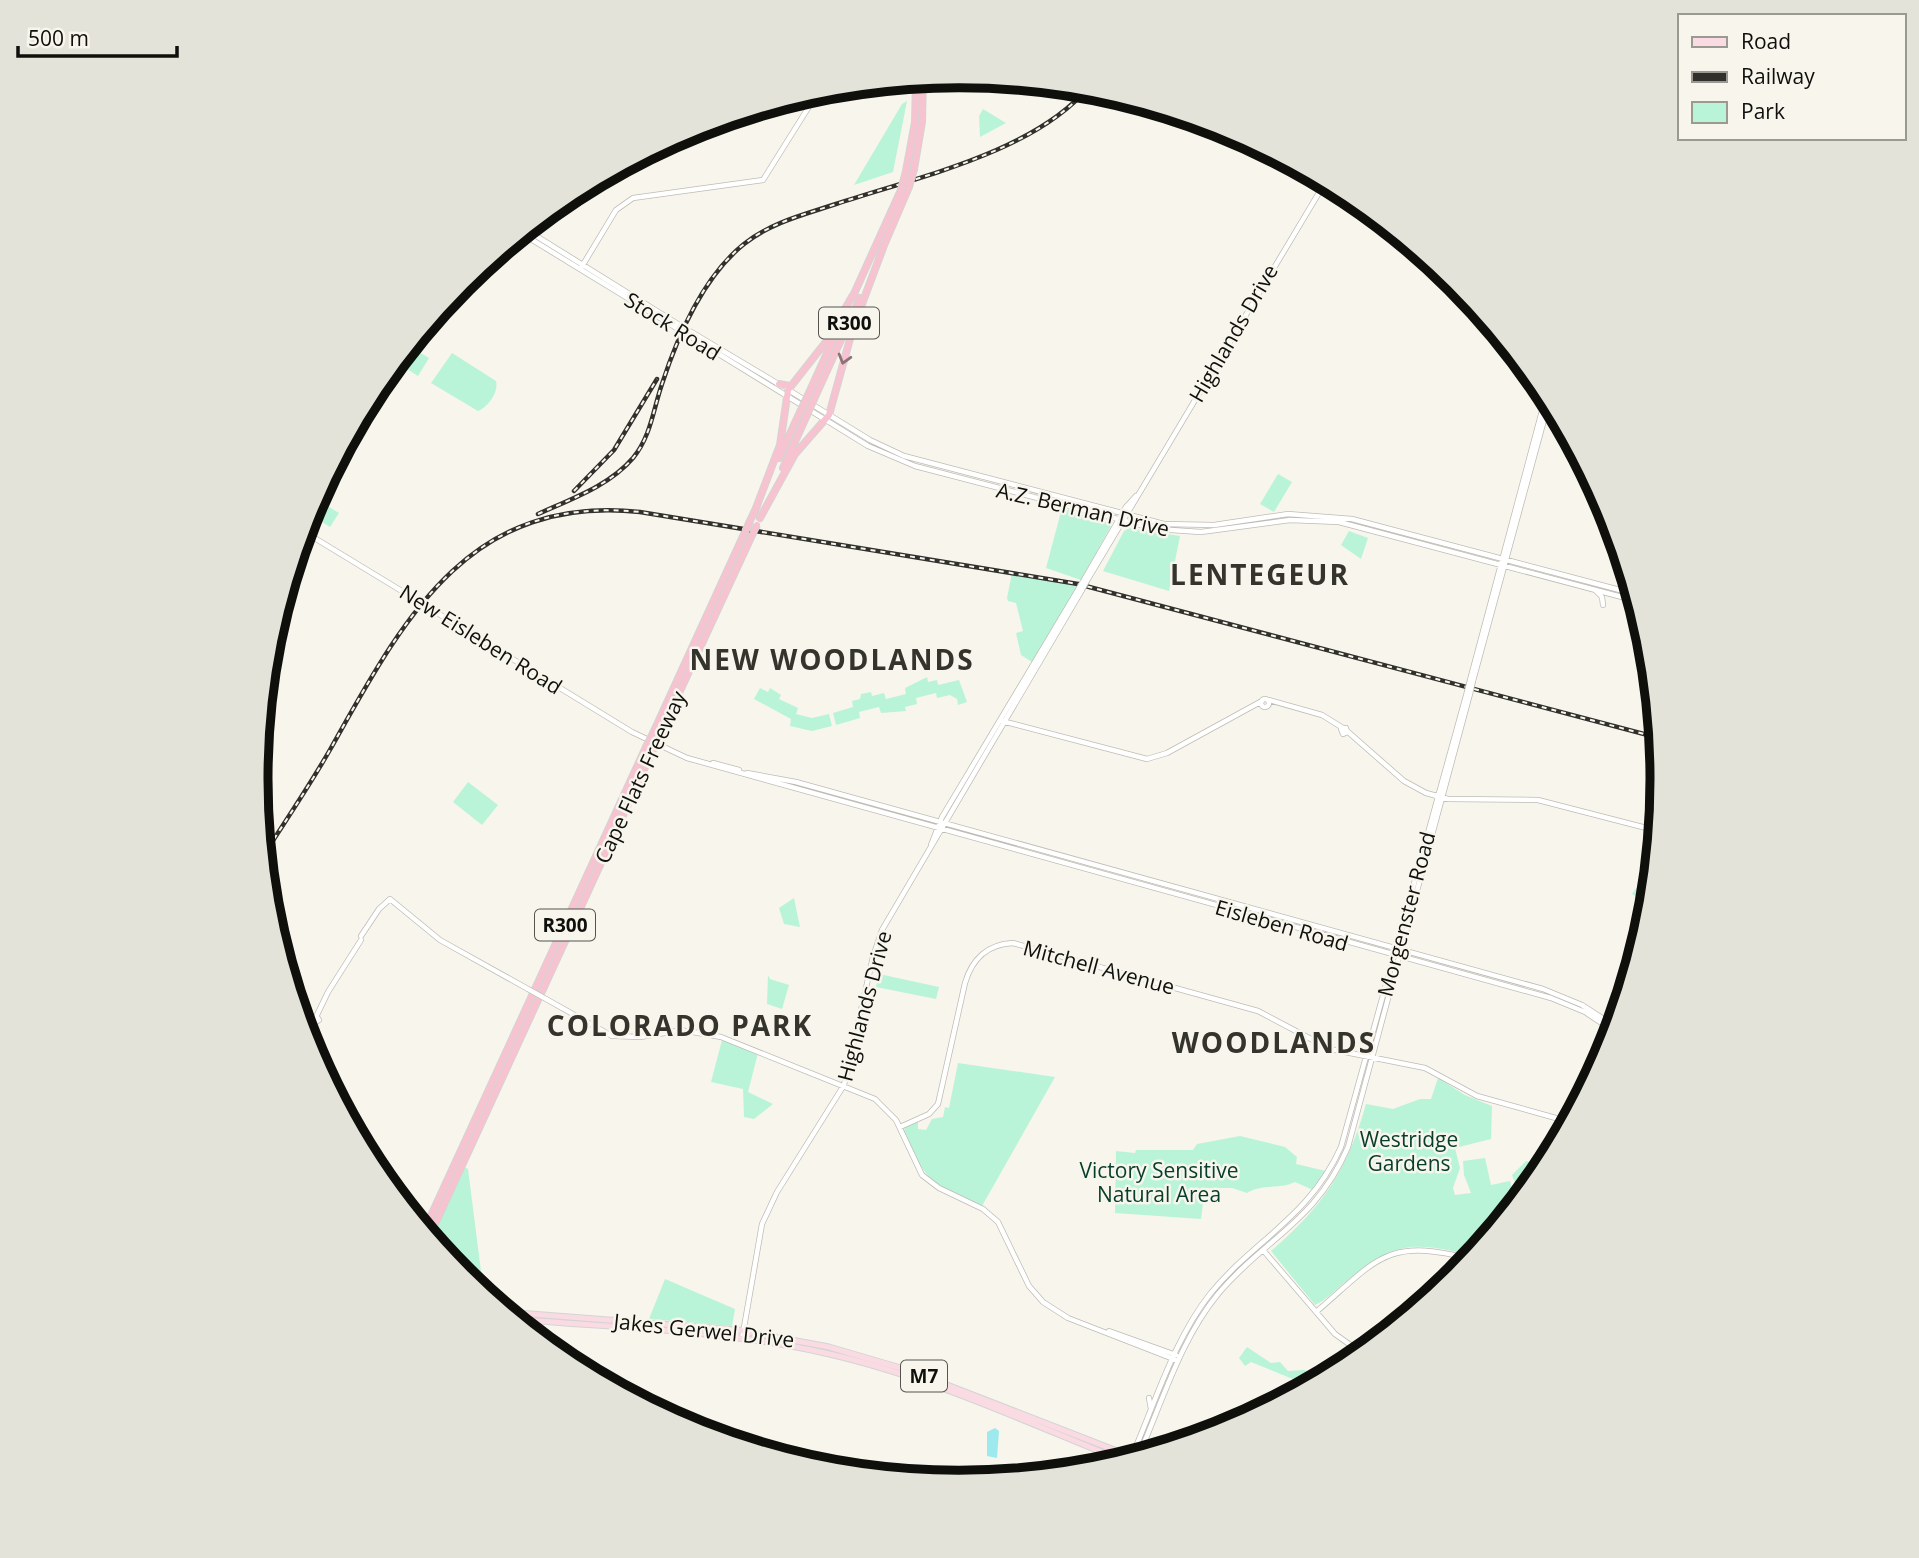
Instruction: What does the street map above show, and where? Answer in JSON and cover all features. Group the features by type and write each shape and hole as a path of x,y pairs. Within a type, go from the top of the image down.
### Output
{"highway":[{"name":"Cape Flats Freeway","path":"434,1227 653,748 658,730 807,414 811,397 853,295 901,190 915,122 916,89"},
{"name":"Cape Flats Freeway","path":"811,397 883,248 909,187 922,122 923,89"},
{"path":"755,522 795,454 827,418 853,328 883,248"},
{"path":"756,508 782,437 787,393 814,357 853,295"},
{"path":"779,384 790,386 814,357"},
{"name":"Cape Flats Freeway","path":"755,522 756,508 807,414"},
{"name":"Cape Flats Freeway","path":"429,1221 653,748"}],"main road":[{"path":"582,266 616,210 633,198 764,180 811,104"},
{"name":"Highlands Drive","path":"741,1338 760,1231 769,1206 844,1085 878,940 1086,578 1321,190"},
{"name":"Stock Road","path":"532,236 827,418"},
{"name":"Stock Road","path":"692,335 779,384 807,414 827,418"},
{"name":"Morgenster Road","path":"1139,1447 1194,1318 1211,1293 1262,1249 1301,1210 1335,1161 1371,1057 1543,409"},
{"name":"Morgenster Road","path":"1503,562 1546,413"},
{"name":"A.Z. Berman Drive","path":"827,418 904,456 1157,523 1193,526 1284,515 1321,514 1359,520 1626,598"},
{"name":"A.Z. Berman Drive","path":"827,418 887,456 915,467 1120,521 1162,530 1201,532 1282,521 1326,520 1624,591"},
{"name":"New Eisleben Road","path":"313,537 653,748 941,829"},
{"path":"1593,589 1601,595 1603,605"},
{"path":"1002,721 1147,758 1167,753 1251,705 1266,703 1312,713 1353,737 1410,786 1440,798 1533,799 1649,829"},
{"name":"New Eisleben Road","path":"653,748 748,773 796,782 943,823"},
{"name":"Eisleben Road","path":"943,823 1398,955"},
{"name":"Eisleben Road","path":"941,829 1398,955 1559,995 1605,1024"},
{"path":"315,1027 319,1011 361,938 379,909 390,899 443,942 614,1035 631,1037 685,1031 705,1033 844,1085 881,1103 900,1127 922,1175 939,1188 983,1209 998,1222 1029,1286 1043,1302 1060,1314 1178,1358"},
{"name":"Mitchell Avenue","path":"900,1127 929,1114 937,1107 968,972 981,955 1004,944 1026,945 1258,1012 1329,1049 1426,1068 1482,1098 1561,1120"},
{"path":"1316,1311 1370,1265 1394,1253 1424,1248 1459,1256"},
{"path":"1262,1249 1340,1339 1353,1347"},
{"name":"Jakes Gerwel Drive","path":"521,1313 742,1331 808,1342 886,1362 1119,1451"},
{"name":"Jakes Gerwel Drive","path":"530,1320 741,1338 827,1353 897,1373 1106,1454"},
{"name":"Morgenster Road","path":"1138,1447 1150,1413 1178,1358"},
{"path":"1149,1398 1150,1413"}],"green space":[{"path":"907,101 893,172 854,185 902,104"},
{"path":"983,109 1006,123 980,137 979,116"},
{"path":"417,351 429,358 418,376 404,367"},
{"path":"452,353 496,381 492,399 478,411 431,383"},
{"path":"1278,474 1292,482 1274,512 1260,504"},
{"path":"325,505 339,513 330,527 319,520"},
{"path":"1062,508 1112,524 1081,580 1046,568"},
{"path":"1129,528 1180,536 1169,591 1103,571 1124,531"},
{"path":"1349,531 1368,538 1361,559 1341,545"},
{"path":"1012,573 1078,585 1032,662 1021,655 1016,633 1023,631 1016,603 1008,601 1007,598"},
{"path":"927,677 928,682 937,680 938,685 959,680 967,702 958,705 957,699 950,695 937,698 936,693 916,698 917,704 905,707 906,711 881,713 879,707 859,712 860,718 836,725 833,713 853,707 852,701 860,699 861,694 871,692 872,696 884,693 886,699 906,694 905,688"},
{"path":"760,688 768,692 770,688 781,695 779,699 798,708 796,714 812,718 829,714 832,726 812,731 790,726 791,719 754,699"},
{"path":"468,782 498,805 482,825 453,802"},
{"path":"1643,879 1643,879 1640,899 1632,894"},
{"path":"794,898 800,927 784,924 779,908"},
{"path":"879,974 939,987 936,999 876,987"},
{"path":"768,975 770,979 789,985 782,1009 767,1004"},
{"path":"722,1040 758,1053 748,1092 773,1104 754,1119 744,1117 743,1089 711,1082"},
{"path":"958,1063 1055,1077 982,1206 932,1180 919,1162 904,1131 905,1127 918,1121 918,1129 926,1130 932,1119 943,1117 945,1107 949,1108"},
{"name":"Westridge Gardens","path":"1438,1078 1465,1095 1492,1106 1491,1139 1455,1148 1460,1168 1453,1188 1455,1195 1471,1193 1464,1175 1463,1161 1485,1158 1491,1185 1510,1181 1513,1193 1462,1253 1421,1247 1394,1251 1365,1266 1315,1305 1271,1251 1305,1218 1331,1186 1359,1128 1366,1104 1393,1109 1420,1099 1431,1099"},
{"name":"Victory Sensitive Natural Area","path":"1240,1136 1285,1147 1297,1157 1296,1164 1326,1171 1313,1190 1295,1182 1259,1188 1247,1193 1232,1188 1205,1188 1201,1219 1115,1213 1116,1151 1135,1153 1136,1150 1193,1150 1197,1144"},
{"path":"1526,1161 1534,1163 1517,1188 1512,1175"},
{"path":"464,1167 468,1169 482,1278 435,1229"},
{"path":"665,1279 735,1309 732,1326 649,1319"},
{"path":"1247,1347 1271,1363 1280,1362 1288,1371 1304,1370 1313,1373 1299,1381 1251,1362 1245,1366 1239,1358"}],"water":[{"path":"995,1428 999,1431 997,1458 987,1456 987,1432"}],"railway":[{"path":"538,514 601,484 633,458 648,432 668,365 684,327 716,273 744,244 788,220 937,173 1005,146 1036,130 1078,98"},
{"path":"574,491 614,450 657,379"},
{"path":"271,843 315,775 385,655 415,612 448,575 486,545 529,523 580,512 640,512 1078,584 1650,736"}],"district":[{"name":"LENTEGEUR","path":"1260,574"},
{"name":"NEW WOODLANDS","path":"832,659"},
{"name":"COLORADO PARK","path":"680,1025"},
{"name":"WOODLANDS","path":"1274,1042"}]}
